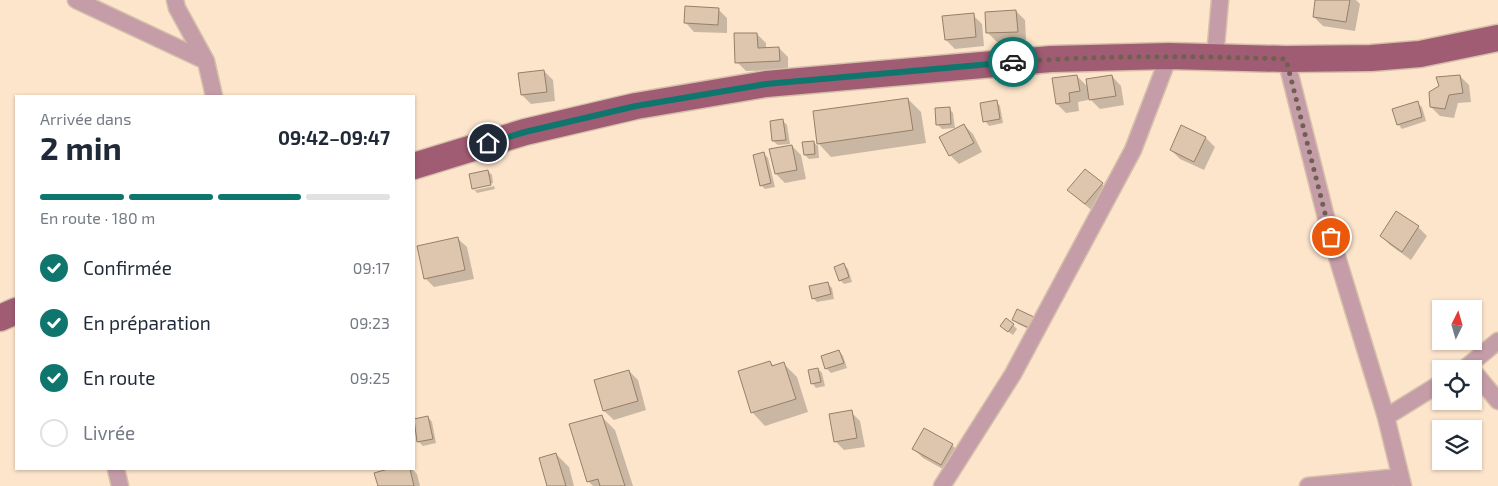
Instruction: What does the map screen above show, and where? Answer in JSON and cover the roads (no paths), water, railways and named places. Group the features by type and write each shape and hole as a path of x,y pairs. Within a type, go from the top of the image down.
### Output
{"main road":[{"path":"415,166 552,125 636,106 766,84 1051,59 1169,56 1286,59 1371,58 1420,54 1498,38"},
{"path":"0,318 15,311"}],"street":[{"path":"76,0 206,61"},
{"path":"175,0 177,8 206,61 214,95"},
{"path":"1215,57 1220,0"},
{"path":"942,486 1013,374 1133,150 1169,56"},
{"path":"1286,59 1331,237 1386,417 1401,481 1308,486"},
{"path":"1479,360 1498,341"},
{"path":"1482,383 1498,401"},
{"path":"1386,417 1432,389"},
{"path":"116,470 120,486"}]}
